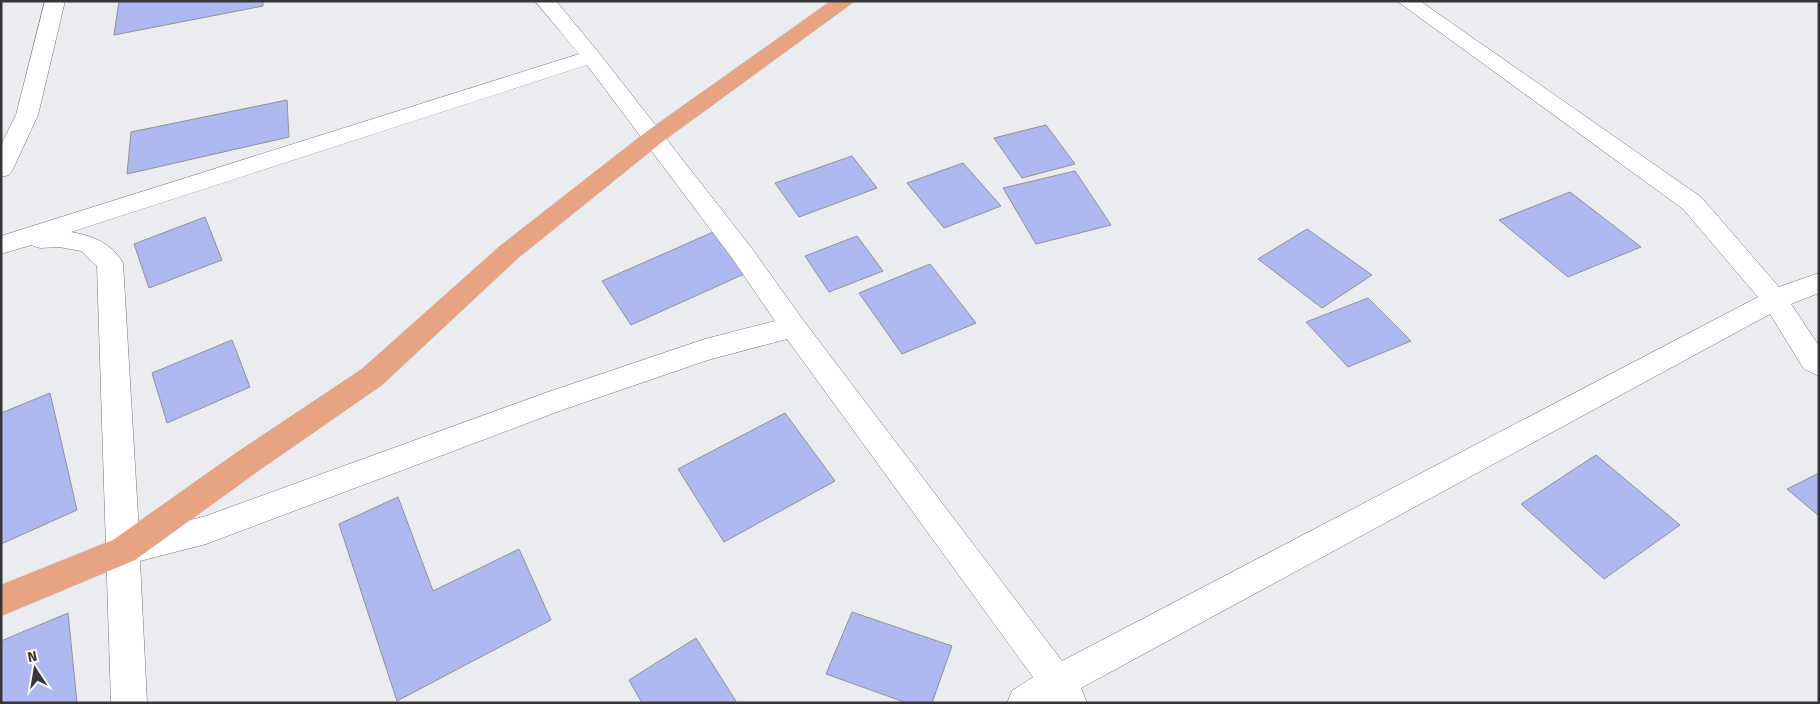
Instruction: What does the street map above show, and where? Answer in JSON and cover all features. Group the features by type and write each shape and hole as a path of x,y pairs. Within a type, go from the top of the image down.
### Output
{"main road":[{"path":"1,601 124,550 247,462 372,378 509,252 654,137 808,25 845,1"}],"street":[{"path":"1,169 28,115 55,1"},
{"path":"544,1 592,57 741,252 793,327 1064,692"},
{"path":"1407,1 1692,203 1775,300 1814,361 1819,365"},
{"path":"8,240 592,57"},
{"path":"8,240 59,238 89,244 110,263 124,550 128,703"},
{"path":"1024,703 1064,692 1775,300 1819,282"},
{"path":"124,550 206,530 555,401 705,350 793,327"}],"building":[{"path":"119,1 263,1 263,6 114,35"},
{"path":"287,100 289,137 127,174 131,132"},
{"path":"1046,125 1075,164 1022,178 994,138"},
{"path":"852,156 877,188 799,217 775,183"},
{"path":"963,163 1001,206 944,228 907,183"},
{"path":"1075,171 1111,225 1036,244 1003,188"},
{"path":"1570,192 1641,247 1568,277 1499,220"},
{"path":"205,217 222,260 149,288 134,244"},
{"path":"729,225 762,266 631,325 602,281"},
{"path":"1307,229 1372,275 1322,308 1258,259"},
{"path":"857,236 883,271 829,292 805,256"},
{"path":"930,264 976,323 902,354 859,293"},
{"path":"1368,298 1411,341 1348,367 1306,322"},
{"path":"232,340 250,387 167,423 152,373"},
{"path":"50,393 77,510 1,544 1,413"},
{"path":"785,413 835,481 724,542 678,469"},
{"path":"1596,455 1680,525 1604,579 1521,504"},
{"path":"1819,473 1819,516 1787,489"},
{"path":"398,497 433,591 519,549 551,620 397,701 339,524"},
{"path":"852,612 952,646 932,703 907,703 826,674"},
{"path":"68,613 77,703 1,703 1,641"},
{"path":"696,638 737,703 642,703 629,680"}]}
